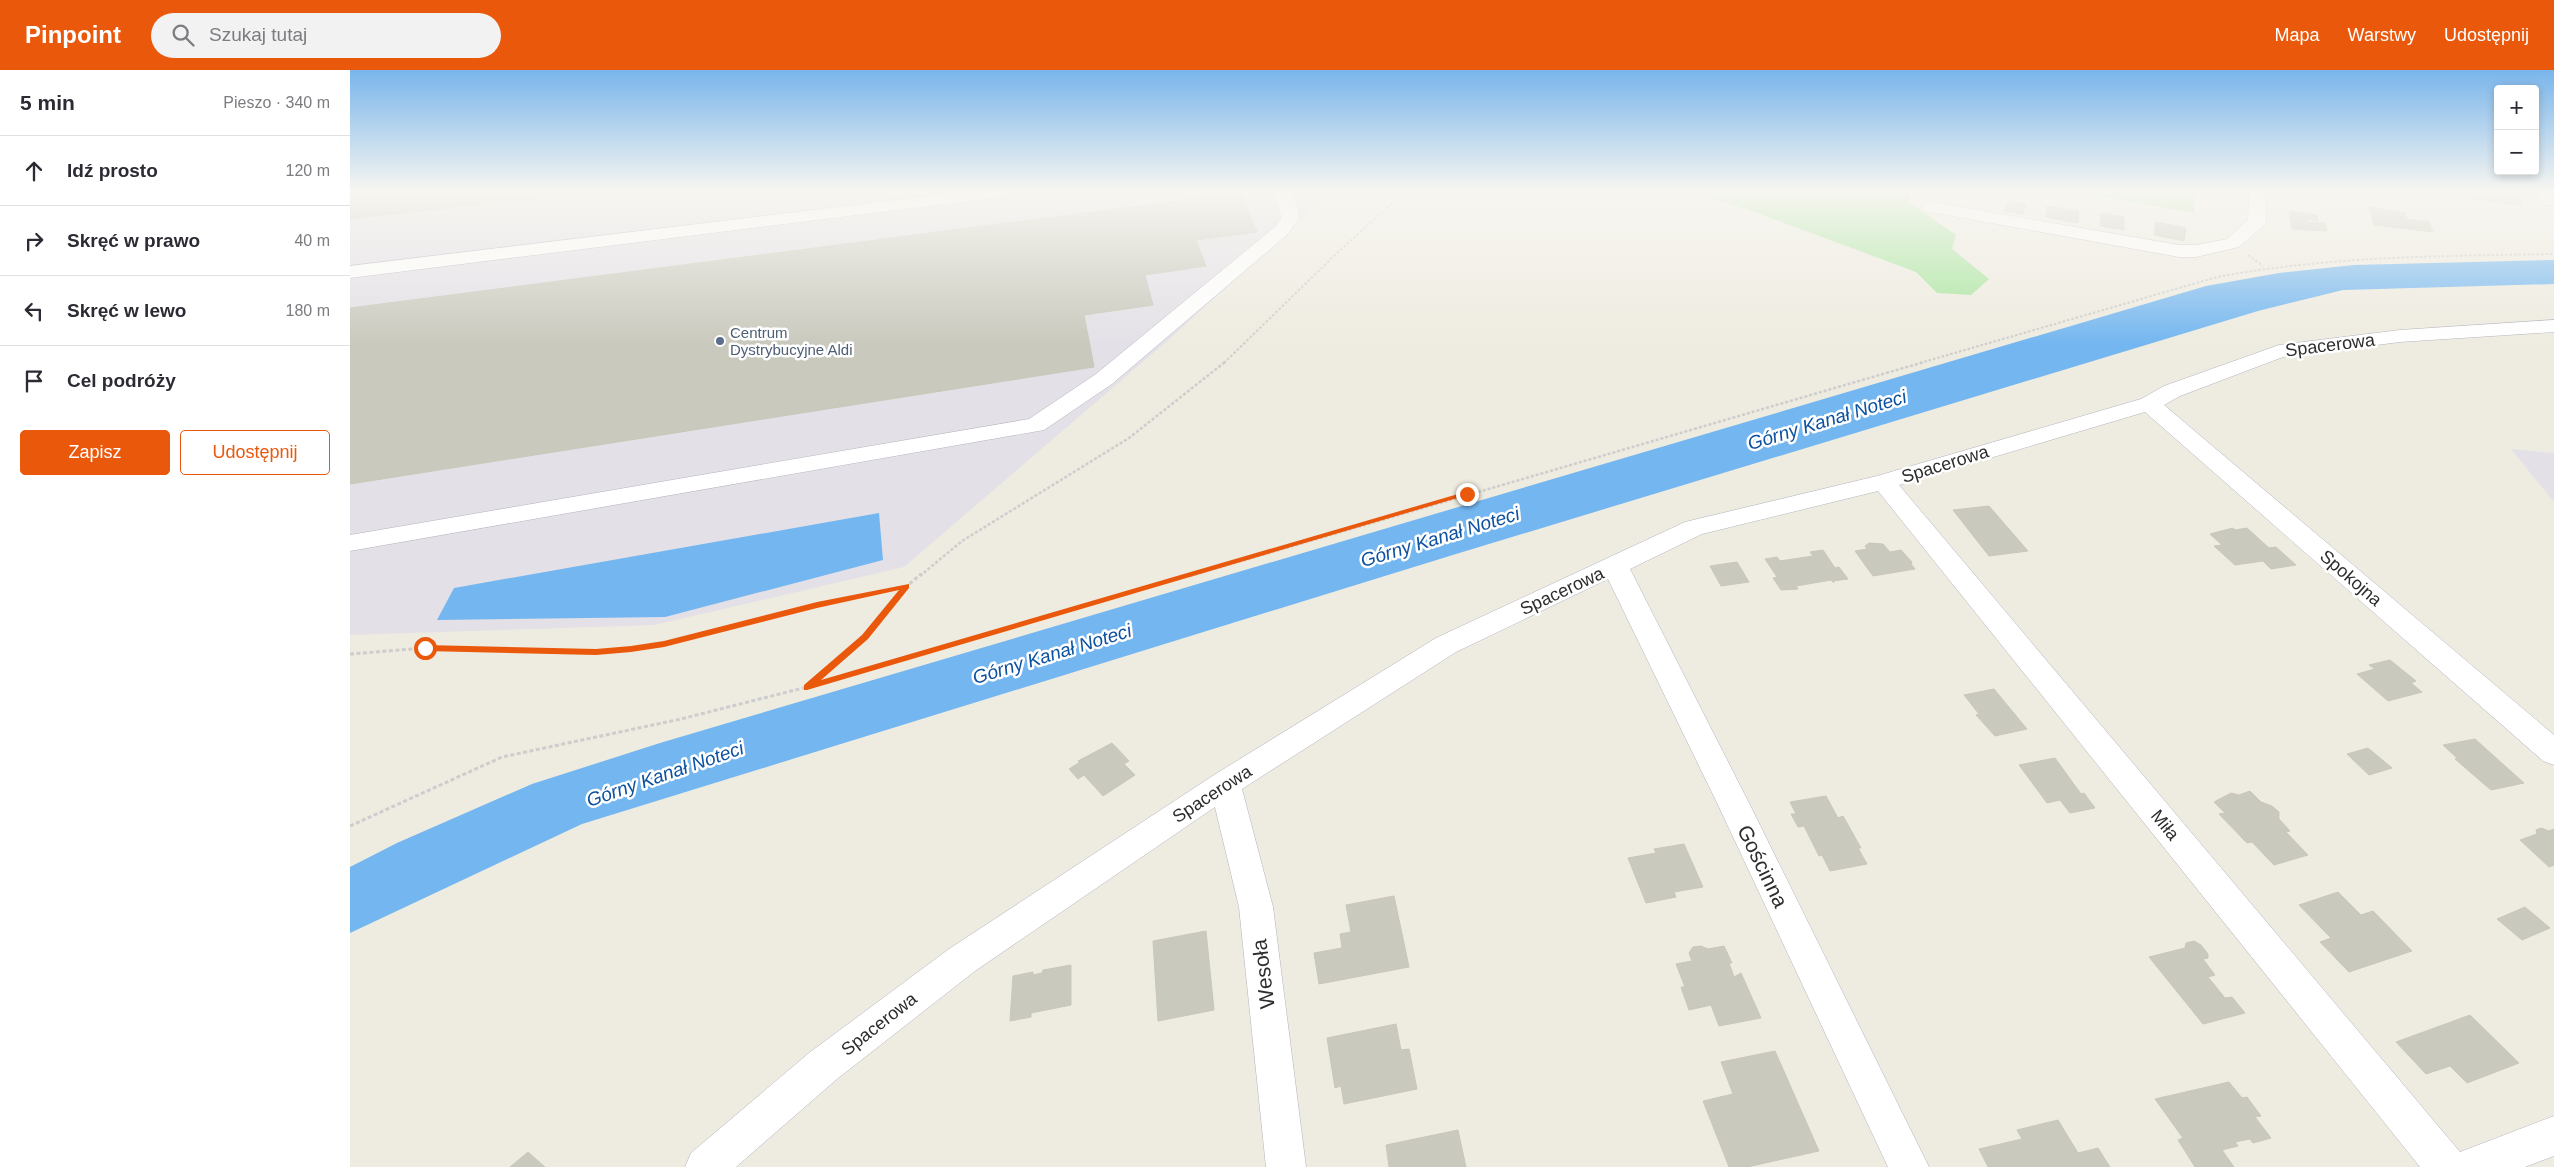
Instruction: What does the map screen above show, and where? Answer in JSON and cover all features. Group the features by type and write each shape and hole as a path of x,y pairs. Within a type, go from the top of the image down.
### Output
{"street":[{"path":"350,272 558,243"},
{"path":"350,543 1036,425 1104,379 1266,243"},
{"path":"2136,243 2196,252 2234,243"},
{"name":"Spacerowa","path":"723,1162 823,1066 962,960 1225,784 1446,645 1694,528 1884,482 2148,404 2172,391 2279,350 2400,336 2554,326"},
{"name":"Spokojna","path":"2148,404 2554,753"},
{"name":"Miła","path":"1884,482 2446,1167"},
{"name":"Gościnna","path":"1615,566 1909,1167"},
{"name":"Wesoła","path":"1225,784 1256,907 1286,1167"},
{"path":"2472,1167 2554,1136"}],"path":[{"path":"807,687 865,637 907,586 962,541 1128,438 1228,360 1348,243"},
{"path":"350,826 502,758 681,719 807,687 2217,277 2263,266 2350,260 2554,254"},
{"path":"350,654 425,648 596,652 631,649 664,644 817,605 907,586"}],"shaded area":[{"path":"350,243 1275,243 1174,335 904,567 654,625 350,635"},
{"path":"2511,449 2554,453 2554,502"}],"green space":[{"path":"1839,243 1954,243 1952,249 1989,279 1971,295 1937,293 1916,272"}],"water":[{"name":"Górny Kanał Noteci","path":"2554,260 2554,284 2343,290 2258,311 1456,554 582,824 350,933 350,867 397,843 532,784 660,743 2206,286 2279,273 2354,265"},
{"path":"879,513 883,560 665,617 437,620 454,588"}],"building":[{"name":"Centrum Dystrybucyjne Aldi","path":"852,243 1197,243 1206,266 1145,275 1153,305 1084,315 1094,367 350,484 350,308"},
{"path":"1989,506 2028,551 1989,556 1953,510"},
{"path":"2233,528 2235,530 2247,528 2269,548 2276,547 2296,565 2271,569 2263,561 2235,565 2214,546 2222,545 2210,534"},
{"path":"1869,543 1883,544 1890,552 1901,550 1912,562 1911,564 1915,569 1873,576 1855,551 1867,549 1865,546"},
{"path":"1823,550 1835,568 1839,567 1848,579 1833,581 1834,583 1831,580 1796,586 1798,589 1781,590 1773,578 1777,577 1765,559 1777,557 1780,561 1813,556 1810,552"},
{"path":"1737,562 1749,582 1721,586 1710,566"},
{"path":"2390,660 2416,681 2411,683 2422,692 2388,701 2357,674 2375,669 2369,665"},
{"path":"1994,689 2027,729 1995,736 1976,715 1979,714 1964,695"},
{"path":"2475,739 2524,783 2491,790 2455,759 2457,758 2443,745"},
{"path":"1112,743 1129,761 1124,764 1135,775 1103,796 1084,775 1078,779 1069,769 1080,762 1078,761"},
{"path":"2368,748 2392,768 2369,775 2347,754"},
{"path":"2055,758 2081,794 2084,793 2095,808 2070,813 2060,800 2047,803 2019,765"},
{"path":"2250,791 2261,802 2272,806 2279,812 2279,819 2290,831 2286,832 2308,855 2274,865 2252,842 2247,843 2219,814 2225,813 2214,802 2231,793 2239,795"},
{"path":"1826,796 1838,818 1843,816 1861,848 1858,848 1867,864 1830,871 1822,855 1819,856 1804,826 1798,827 1791,814 1796,814 1790,802"},
{"path":"2541,828 2549,831 2554,829 2554,865 2549,867 2520,840 2537,834 2536,830"},
{"path":"1684,844 1703,887 1674,892 1676,897 1646,903 1628,858 1656,853 1654,849"},
{"path":"2338,892 2361,915 2373,911 2412,951 2349,972 2320,942 2331,938 2299,905"},
{"path":"1394,896 1409,967 1319,984 1314,953 1342,948 1340,934 1351,932 1346,905"},
{"path":"2525,907 2550,928 2522,940 2497,919"},
{"path":"1206,931 1214,1010 1158,1021 1153,941"},
{"path":"2194,941 2201,945 2208,954 2208,958 2203,959 2215,975 2208,977 2225,998 2232,997 2245,1013 2203,1024 2149,957 2185,948 2186,943"},
{"path":"1701,946 1708,949 1724,946 1732,963 1729,963 1734,977 1741,973 1761,1018 1719,1026 1711,1005 1689,1010 1681,987 1685,987 1676,964 1692,961 1689,953 1693,947"},
{"path":"1071,965 1071,1005 1031,1013 1031,1017 1010,1021 1013,976 1033,972 1033,975 1042,973 1043,970"},
{"path":"2470,1015 2519,1063 2467,1083 2450,1066 2426,1074 2396,1042"},
{"path":"1396,1024 1401,1050 1409,1049 1417,1089 1344,1104 1341,1086 1335,1088 1327,1038"},
{"path":"1775,1051 1819,1151 1747,1167 1729,1167 1703,1101 1733,1094 1721,1062"},
{"path":"2229,1082 2242,1098 2247,1097 2261,1116 2255,1117 2271,1138 2253,1143 2250,1139 2235,1142 2238,1146 2222,1150 2234,1167 2195,1167 2178,1140 2183,1138 2155,1099"},
{"path":"2058,1120 2078,1153 2098,1148 2110,1167 1988,1167 1979,1149 2022,1139 2017,1130"},
{"path":"1458,1130 1466,1167 1389,1167 1386,1145"},
{"path":"528,1152 545,1167 510,1167"}],"place":[{"name":"Centrum Dystrybucyjne Aldi","path":"720,341"}],"route":[{"path":"425,648 596,652 631,649 664,644 817,605 907,586 865,637 807,687 1467,494"}]}
